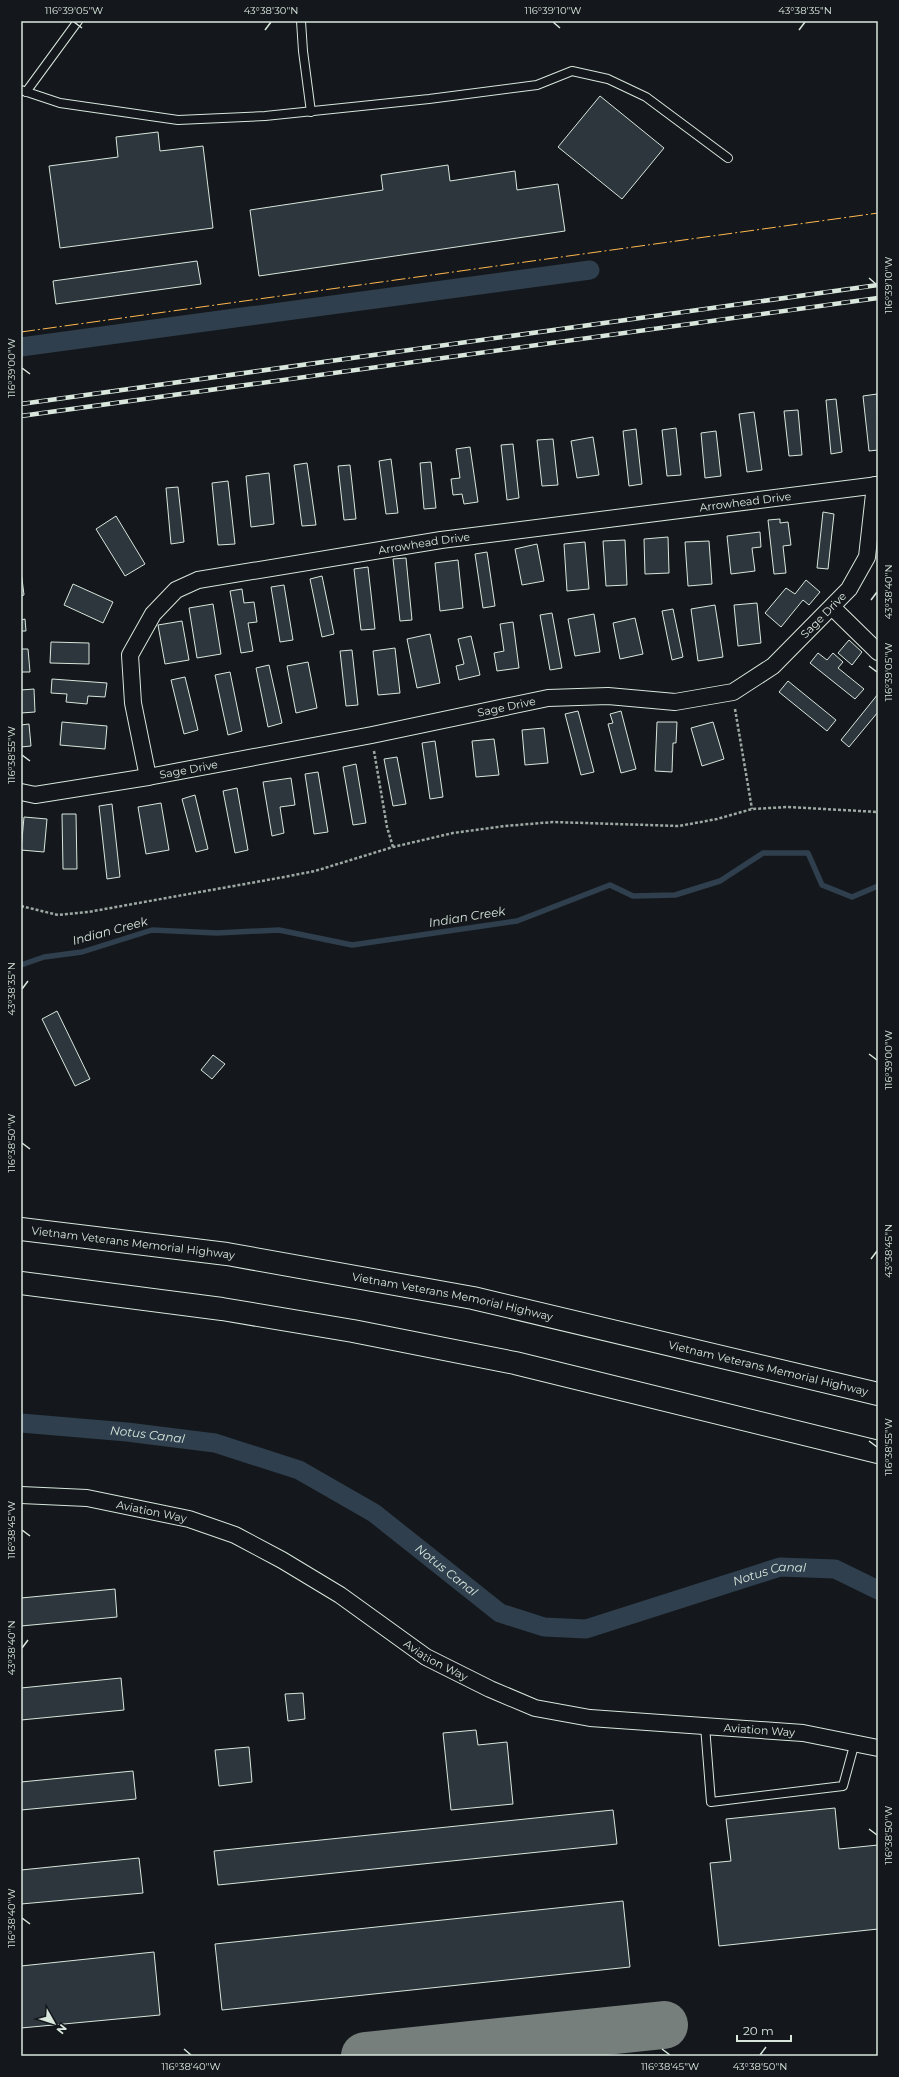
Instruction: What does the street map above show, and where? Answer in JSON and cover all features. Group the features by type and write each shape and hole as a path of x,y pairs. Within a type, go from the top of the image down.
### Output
{"highway":[{"name":"Vietnam Veterans Memorial Highway","path":"21,1229 227,1254 473,1298 878,1394"},
{"path":"21,1283 222,1309 353,1331 515,1363 878,1452"}],"street":[{"name":"Sage Drive","path":"21,792 35,795 148,777 372,735 548,698 608,696 675,702 733,692 773,666 849,589 867,557 876,485"},
{"name":"Arrowhead Drive","path":"148,777 132,703 130,655 153,614 176,590 198,580 448,539 876,485"},
{"path":"832,607 878,652"},
{"name":"Aviation Way","path":"21,1495 87,1498 189,1519 235,1535 282,1560 340,1595 426,1657 490,1689 535,1708 590,1718 803,1733 855,1742 878,1748"}],"lane":[{"path":"78,21 23,91 60,103 178,120 265,116 311,112 537,85 572,71 608,79 646,97 728,158"},
{"path":"301,21 303,51 311,112"},
{"path":"705,1726 711,1802 843,1786 855,1742"}],"path":[{"path":"733,692 752,809"},
{"path":"372,735 387,827 393,847"},
{"path":"21,906 58,915 88,912 303,873 393,847 453,833 505,826 553,822 679,826 717,819 752,809 788,807 878,812"}],"building":[{"path":"600,96 664,148 622,199 558,147"},
{"path":"158,132 160,151 203,146 213,228 60,248 49,166 118,157 116,137"},
{"path":"448,165 450,181 515,171 517,190 558,184 565,231 259,276 250,210 383,190 381,175"},
{"path":"197,261 201,284 56,304 53,281"},
{"path":"877,394 878,450 869,451 863,396"},
{"path":"836,399 842,452 831,454 826,400"},
{"path":"798,410 802,455 789,456 784,411"},
{"path":"754,412 762,470 747,472 739,414"},
{"path":"676,428 681,475 667,476 662,430"},
{"path":"636,429 642,484 629,486 623,431"},
{"path":"716,431 721,476 705,478 701,433"},
{"path":"593,437 599,475 577,478 571,441"},
{"path":"553,439 558,485 542,486 537,440"},
{"path":"513,444 519,498 507,500 501,445"},
{"path":"470,447 478,502 464,504 462,494 453,495 451,479 460,478 456,449"},
{"path":"391,459 398,513 386,514 379,461"},
{"path":"431,462 436,508 424,509 420,463"},
{"path":"307,463 316,525 302,526 294,465"},
{"path":"350,465 356,519 344,520 338,466"},
{"path":"269,473 274,524 251,527 246,476"},
{"path":"228,481 235,544 218,545 212,483"},
{"path":"178,487 184,542 171,544 166,488"},
{"path":"823,512 834,514 828,569 817,568"},
{"path":"116,516 145,564 125,576 96,529"},
{"path":"780,519 780,523 788,522 791,545 783,546 786,573 774,574 768,520"},
{"path":"760,532 761,547 752,548 755,571 731,574 727,536"},
{"path":"668,537 669,573 645,574 644,539"},
{"path":"625,540 627,585 606,586 603,541"},
{"path":"709,541 712,584 688,586 685,542"},
{"path":"585,542 589,589 567,591 564,544"},
{"path":"537,544 544,581 522,585 515,549"},
{"path":"487,552 495,606 483,608 475,554"},
{"path":"406,558 412,620 400,621 393,559"},
{"path":"458,560 463,608 440,611 435,563"},
{"path":"368,567 375,629 361,630 354,569"},
{"path":"21,571 24,595 21,596"},
{"path":"322,576 334,634 322,637 310,579"},
{"path":"806,580 820,592 809,605 803,600 781,627 765,613 786,588 795,594"},
{"path":"73,584 113,602 103,623 64,605"},
{"path":"284,585 293,640 280,642 271,587"},
{"path":"242,589 244,603 254,602 257,622 248,623 253,651 241,653 230,591"},
{"path":"757,603 761,643 738,646 734,605"},
{"path":"213,604 221,654 197,658 189,608"},
{"path":"715,605 723,657 698,661 691,609"},
{"path":"673,609 683,657 672,660 662,611"},
{"path":"552,613 562,668 550,670 540,615"},
{"path":"594,614 600,652 575,656 568,619"},
{"path":"635,618 643,654 620,659 613,623"},
{"path":"25,619 26,631 21,631 21,620"},
{"path":"182,621 189,660 165,664 158,625"},
{"path":"513,622 519,668 497,671 494,653 504,651 500,624"},
{"path":"430,634 440,683 417,688 407,639"},
{"path":"471,636 480,675 459,680 456,666 464,664 458,639"},
{"path":"849,640 862,652 852,665 838,653"},
{"path":"51,642 89,643 89,664 50,663"},
{"path":"395,648 400,693 378,695 373,651"},
{"path":"21,649 28,649 30,672 21,672"},
{"path":"352,650 358,705 346,706 340,651"},
{"path":"818,653 827,660 833,653 843,662 838,668 864,689 855,699 810,663"},
{"path":"308,662 317,708 296,713 287,666"},
{"path":"269,665 282,723 268,727 256,668"},
{"path":"230,672 242,731 228,735 215,675"},
{"path":"185,677 198,730 184,734 171,680"},
{"path":"52,679 107,683 105,697 88,696 87,704 66,702 67,694 51,693"},
{"path":"788,681 836,720 827,731 779,692"},
{"path":"34,689 35,712 21,713 21,690"},
{"path":"878,694 878,712 849,747 841,740"},
{"path":"578,711 594,772 581,775 565,714"},
{"path":"621,711 636,769 621,773 608,724 613,723 610,714"},
{"path":"62,722 107,726 105,749 60,745"},
{"path":"657,722 677,722 676,743 673,743 672,772 655,771"},
{"path":"713,722 724,759 702,766 691,728"},
{"path":"29,724 31,746 21,747 21,725"},
{"path":"544,728 548,763 525,765 522,730"},
{"path":"494,739 499,775 476,777 472,741"},
{"path":"435,741 443,797 430,799 422,743"},
{"path":"397,757 406,804 393,806 384,759"},
{"path":"356,764 366,823 353,825 343,767"},
{"path":"318,772 328,832 314,834 305,774"},
{"path":"291,778 295,805 280,807 284,833 272,836 263,782"},
{"path":"237,788 248,850 235,853 223,791"},
{"path":"195,795 208,849 196,852 182,799"},
{"path":"161,803 169,850 146,854 138,807"},
{"path":"112,804 120,877 107,879 99,806"},
{"path":"62,814 76,814 77,869 63,869"},
{"path":"24,817 47,819 44,852 21,850"},
{"path":"57,1011 90,1079 75,1086 42,1019"},
{"path":"213,1055 225,1064 212,1079 201,1070"},
{"path":"115,1589 117,1617 21,1626 21,1598"},
{"path":"121,1678 124,1710 21,1720 21,1688"},
{"path":"303,1693 305,1719 288,1721 285,1694"},
{"path":"476,1730 478,1745 507,1742 513,1804 451,1810 443,1733"},
{"path":"249,1747 252,1782 219,1786 215,1750"},
{"path":"133,1771 136,1799 21,1810 21,1782"},
{"path":"835,1808 839,1849 878,1845 878,1929 719,1946 710,1863 731,1861 726,1819"},
{"path":"613,1810 617,1844 218,1885 214,1851"},
{"path":"139,1858 143,1893 21,1904 21,1870"},
{"path":"623,1901 630,1967 222,2010 215,1944"},
{"path":"154,1952 160,2015 21,2028 21,1966"}],"waterway":[{"path":"21,347 590,270"},
{"name":"Indian Creek","path":"21,965 44,957 82,952 152,930 217,933 279,930 352,945 517,921 610,885 633,896 675,895 720,881 763,853 808,853 822,885 852,897 878,886"},
{"name":"Notus Canal","path":"21,1423 127,1432 215,1443 299,1470 374,1513 500,1613 544,1627 586,1629 780,1567 835,1569 878,1590"}],"taxiway":[{"path":"365,2056 664,2025"}],"railway":[{"path":"21,404 878,285"},
{"path":"21,416 878,298"}],"power":[{"path":"21,332 878,213"}]}
